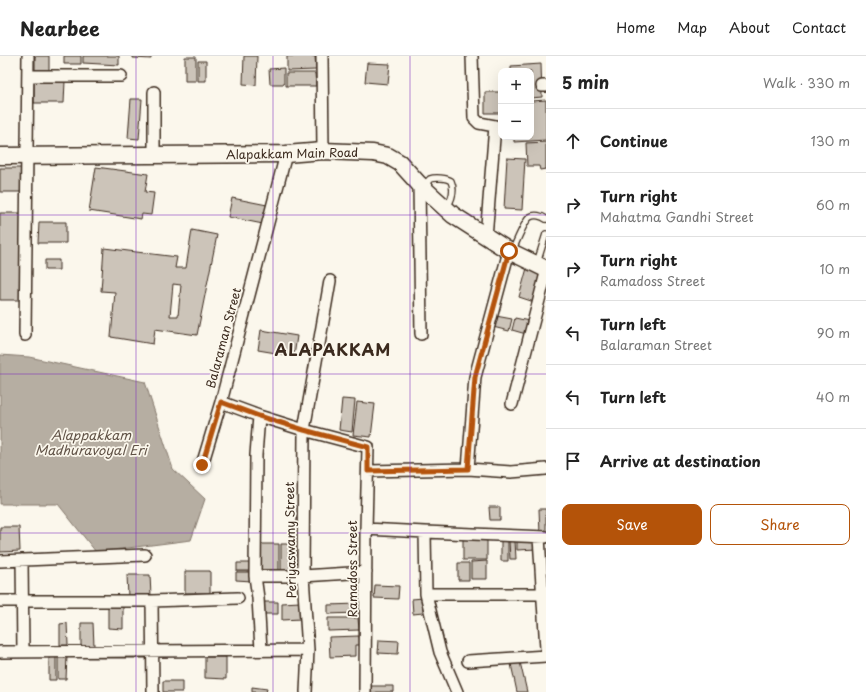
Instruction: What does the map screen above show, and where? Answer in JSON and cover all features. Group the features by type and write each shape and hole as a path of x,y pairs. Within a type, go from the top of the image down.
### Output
{"main road":[{"name":"Alapakkam Main Road","path":"0,156 286,154 323,151 373,153 388,156 400,163 421,186 453,215 486,237 543,269"}],"street":[{"path":"25,335 28,56"},
{"path":"322,56 323,151"},
{"path":"472,56 474,118 479,123 495,126 486,237"},
{"path":"28,76 121,76"},
{"path":"154,92 154,156"},
{"name":"Balaraman Street","path":"286,154 221,402 304,430 368,447"},
{"path":"421,186 421,334"},
{"path":"468,469 475,377 511,252"},
{"path":"512,404 543,269"},
{"name":"Periyaswamy Street","path":"306,692 308,650 303,576 304,430 330,281"},
{"path":"202,465 221,402"},
{"path":"259,416 256,455 255,576 258,598 261,650"},
{"name":"Ramadoss Street","path":"364,692 368,447"},
{"path":"368,471 468,469 511,472 546,469"},
{"path":"366,529 543,537 543,594 546,650"},
{"path":"425,532 426,594 440,652 457,692"},
{"path":"0,561 145,555"},
{"path":"22,560 23,652"},
{"path":"255,576 303,576 366,572"},
{"path":"426,594 543,594"},
{"path":"0,601 152,601 238,598"},
{"path":"152,601 153,692"},
{"path":"0,652 308,650"},
{"path":"468,661 546,656"}],"lane":[{"path":"421,186 430,179 434,178 448,179 451,181 453,190 446,209"},
{"path":"511,252 528,218 534,216 546,219"},
{"path":"543,269 546,234"}],"water":[{"name":"Alappakkam Madhuravoyal Eri","path":"0,355 29,357 145,382 173,469 205,499 191,540 96,552 58,504 0,504"}],"building":[{"path":"35,56 49,56 49,70 35,70"},
{"path":"64,56 81,56 81,64 64,64"},
{"path":"83,56 119,56 119,65 83,63"},
{"path":"133,56 151,56 151,59 133,58"},
{"path":"244,56 257,56 256,85 243,84"},
{"path":"287,56 315,56 316,70 287,71"},
{"path":"185,57 196,57 196,81 185,81"},
{"path":"198,61 206,61 206,81 198,81"},
{"path":"367,63 390,64 388,84 365,82"},
{"path":"541,64 542,97 534,98 534,68 511,68 511,66"},
{"path":"284,68 284,84 270,84 269,69"},
{"path":"286,73 315,73 316,86 286,86"},
{"path":"34,81 65,81 64,103 34,103"},
{"path":"485,92 498,92 498,113 485,113"},
{"path":"131,99 142,99 139,139 128,138"},
{"path":"546,100 546,140 514,142 514,140 534,140 534,101"},
{"path":"546,142 546,169 540,170 539,166 527,166 526,143"},
{"path":"507,158 525,159 522,210 504,209"},
{"path":"96,167 148,174 145,192 154,193 151,215 142,214 141,219 89,211"},
{"path":"0,168 25,168 25,192 0,192"},
{"path":"232,198 267,205 263,224 228,217"},
{"path":"0,213 21,213 21,300 0,300"},
{"path":"39,222 66,222 66,243 38,243"},
{"path":"192,230 217,235 197,335 155,329 153,344 111,337 115,292 101,291 104,248 177,257 175,268 186,268","holes":["173,284 181,285 178,316 170,316"]},
{"path":"45,260 59,260 59,270 45,270"},
{"path":"527,268 543,273 534,302 519,297"},
{"path":"496,316 512,319 509,331 493,327"},
{"path":"515,318 529,321 526,334 512,330"},
{"path":"261,330 297,336 294,356 258,350"},
{"path":"342,399 355,400 352,432 339,430"},
{"path":"357,402 375,404 371,437 353,435"},
{"path":"489,507 500,507 500,520 490,520"},
{"path":"539,509 546,509 546,534 540,534"},
{"path":"0,527 19,527 20,551 0,552"},
{"path":"463,538 487,538 487,560 463,560"},
{"path":"537,538 537,549 517,550 517,539"},
{"path":"501,540 508,540 508,561 501,561"},
{"path":"509,541 515,541 516,559 510,559"},
{"path":"260,544 279,544 279,572 261,572"},
{"path":"281,544 301,544 300,571 281,571"},
{"path":"487,561 487,579 471,579 471,562"},
{"path":"237,563 251,563 251,571 237,571"},
{"path":"458,563 469,563 469,580 458,580"},
{"path":"185,571 210,571 210,593 185,593"},
{"path":"236,572 252,572 252,581 236,580"},
{"path":"127,575 150,575 151,596 128,597"},
{"path":"375,585 399,586 398,599 374,598"},
{"path":"423,598 423,613 413,614 412,599"},
{"path":"263,602 278,602 278,614 263,614"},
{"path":"300,602 301,619 282,620 282,603"},
{"path":"108,604 123,604 123,629 108,628"},
{"path":"358,604 358,613 328,614 328,605"},
{"path":"328,618 358,618 359,630 328,631"},
{"path":"67,623 68,645 60,645 60,624"},
{"path":"81,623 93,623 94,646 81,646"},
{"path":"359,636 360,645 355,645 355,656 330,657 329,637"},
{"path":"379,640 399,641 398,654 378,653"},
{"path":"58,656 67,656 66,679 58,679"},
{"path":"49,657 56,657 56,680 49,680"},
{"path":"205,657 226,657 226,679 205,678"},
{"path":"520,662 527,692 517,692 511,664"},
{"path":"163,681 182,681 182,692 163,692"},
{"path":"371,686 393,686 393,692 371,692"},
{"path":"252,687 267,689 266,692 252,692"}],"district":[{"name":"ALAPAKKAM","path":"333,350"}],"route":[{"path":"202,465 221,402 304,430 368,447 368,471 468,469 475,377 509,251"}]}
